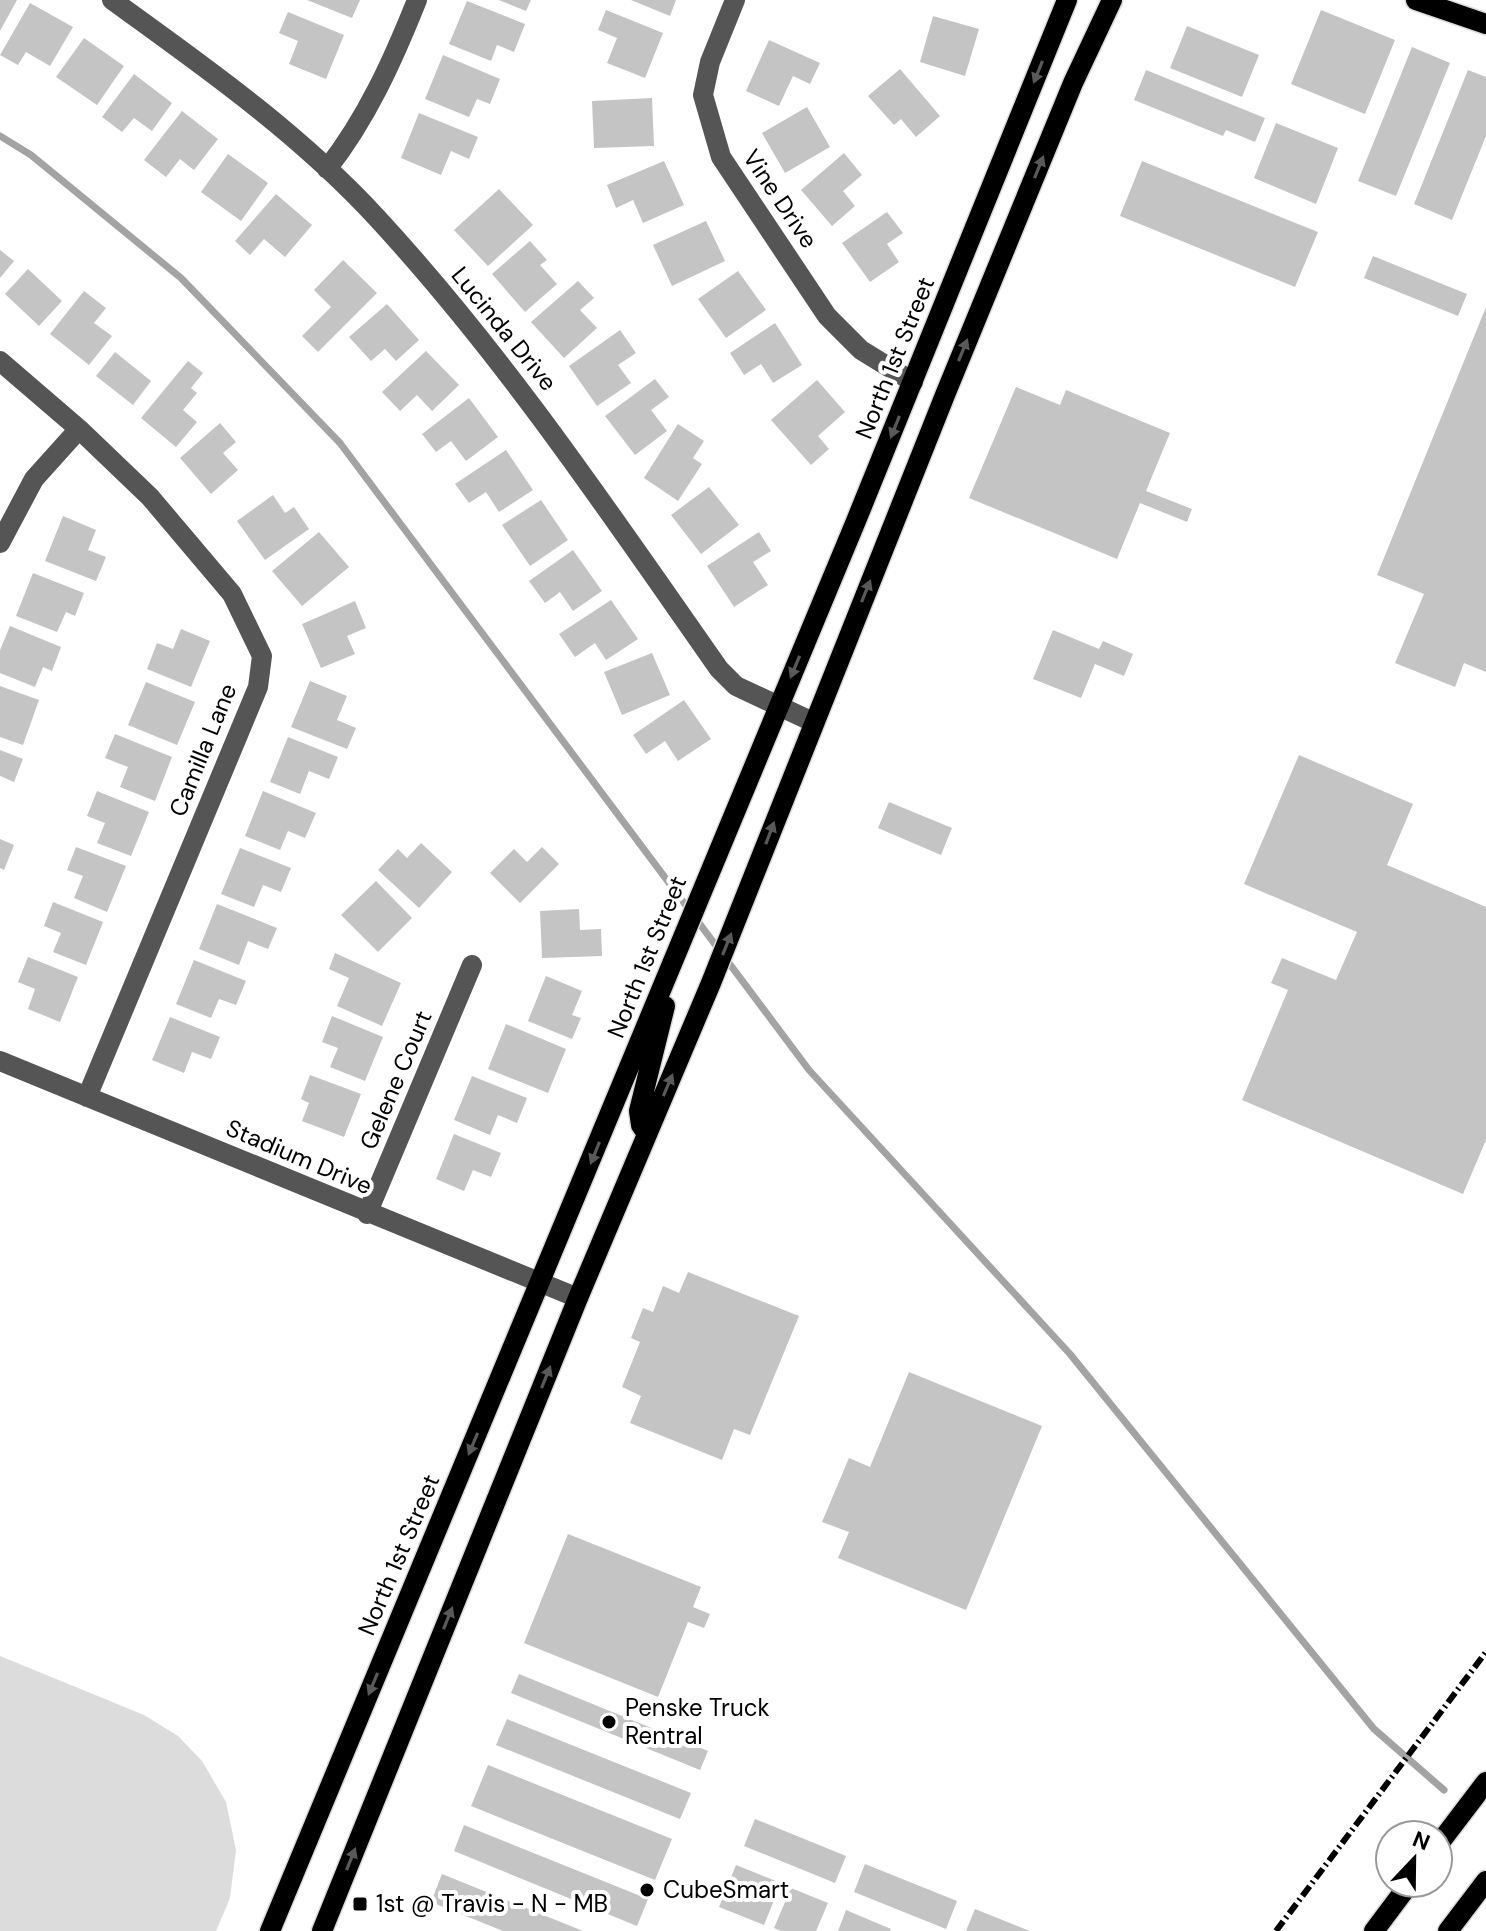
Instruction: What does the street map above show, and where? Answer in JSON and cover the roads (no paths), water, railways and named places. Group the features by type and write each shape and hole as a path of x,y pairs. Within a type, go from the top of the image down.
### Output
{"main road":[{"name":"North 1st Street","path":"276,1929 913,382 1067,0"},
{"path":"322,1931 578,1298 711,983 999,264 1069,94 1112,0"},
{"path":"1416,0 1479,14"},
{"path":"966,251 999,264"},
{"path":"647,1134 641,1125 639,1111 678,951"},
{"path":"1454,1824 1486,1782"},
{"path":"1448,1931 1486,1881"},
{"path":"1374,1931 1398,1899"}],"street":[{"name":"Lucinda Drive","path":"112,0 230,86 327,169 378,219 469,325 538,412 719,669 736,686 813,722"},
{"path":"327,169 349,141 368,108 417,0"},
{"name":"Vine Drive","path":"735,0 710,62 703,95 721,157 827,316 861,350 913,382"},
{"name":"Camilla Lane","path":"0,361 79,429 150,497 232,594 257,640 262,656 258,687 87,1097"},
{"path":"0,543 34,479 79,429"},
{"name":"Gelene Court","path":"367,1214 472,965"},
{"name":"Stadium Drive","path":"0,1061 578,1298"}],"waterway":[{"path":"0,136 31,155 181,278 340,443 809,1070 1070,1354 1374,1729 1444,1790"}],"railway":[{"path":"1276,1931 1486,1652"}],"place":[{"name":"Penske Truck Rentral","path":"609,1722"},
{"name":"CubeSmart","path":"647,1890"},
{"name":"1st @ Travis - N - MB","path":"360,1904"}]}
